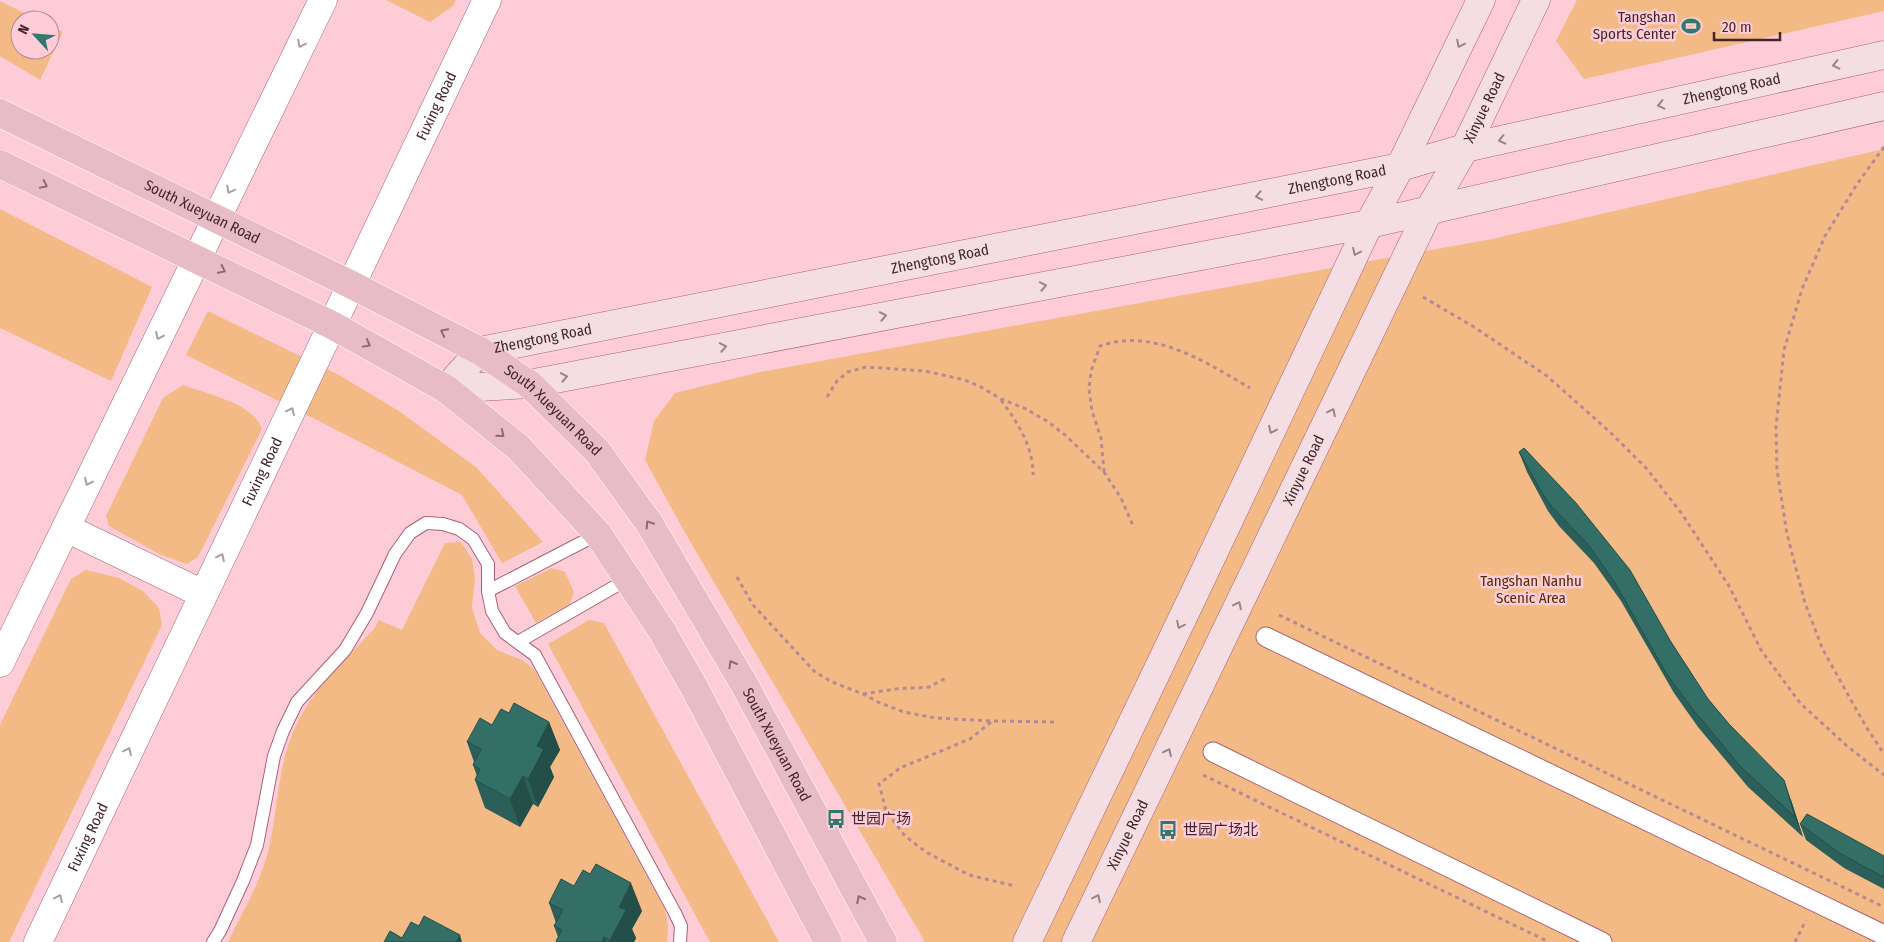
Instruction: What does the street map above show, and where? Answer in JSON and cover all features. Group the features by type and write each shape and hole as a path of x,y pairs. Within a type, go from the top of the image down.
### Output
{"main road":[{"path":"1027,942 1369,224 1400,167 1481,0"},
{"name":"Xinyue Road","path":"1076,942 1429,210 1465,148 1536,0"},
{"name":"Zhengtong Road","path":"446,389 480,351 1400,167 1465,148 1884,55"},
{"path":"446,389 529,384 1369,224 1884,106"},
{"name":"South Xueyuan Road","path":"0,113 216,220 352,284 480,351 529,384 597,451 649,523 744,684 883,942"},
{"path":"0,164 332,325 446,389 519,448 598,534 662,631 695,689 828,942"}],"street":[{"path":"0,664 323,0"},
{"name":"Fuxing Road","path":"38,942 487,0"},
{"path":"66,528 203,594"},
{"path":"1266,637 1884,935"},
{"path":"1213,752 1602,942"}],"lane":[{"path":"213,942 243,881 256,845 274,756 283,731 297,702 345,650 367,613 396,554 410,533 426,523 442,524 459,529 473,539 488,564 488,591 492,611 504,633 535,655 675,912 681,926 680,942"},
{"path":"488,591 598,534"},
{"path":"518,642 628,580"}],"path":[{"path":"1884,147 1857,184 1825,236 1802,289 1784,350 1776,427 1777,470 1787,534 1805,603 1823,650 1864,725 1884,754"},
{"path":"1424,297 1547,376 1610,432 1647,469 1682,514 1729,586 1761,650 1800,703 1884,775"},
{"path":"1104,472 1101,438 1092,411 1089,389 1091,371 1100,346 1115,340 1149,342 1171,347 1218,368 1250,388"},
{"path":"827,397 837,381 848,372 866,367 945,375 981,387 1001,399 1024,408 1047,421 1065,435 1104,472 1121,498 1134,528"},
{"path":"1001,399 1018,423 1028,446 1033,461 1033,475"},
{"path":"737,577 753,605 815,672 880,704 904,712 936,718 991,722 1056,722"},
{"path":"1279,615 1884,907"},
{"path":"863,694 896,689 929,688 948,677"},
{"path":"991,722 970,739 900,768 879,784 886,811 905,836 926,852 969,875 1015,886"},
{"path":"1202,775 1549,942"}],"green space":[{"path":"386,0 456,0 453,6 430,22"},
{"name":"Tangshan Sports Center","path":"1577,0 1884,0 1884,11 1584,79 1556,41"},
{"path":"0,1 18,10 10,10 10,60 50,60 40,80 0,56"},
{"name":"Tangshan Nanhu Scenic Area","path":"1884,149 1884,942 925,942 684,531 645,460 654,421 675,393 760,372 1492,239"},
{"path":"0,209 152,287 111,381 0,328"},
{"path":"208,311 339,375 399,411 477,468 543,542 502,563 462,495 186,355"},
{"path":"183,385 239,406 257,420 262,429 198,557 187,564 161,555 109,526 106,516 163,398"},
{"path":"461,542 472,559 475,578 472,608 480,633 497,650 522,660 534,669 665,910 668,926 667,942 228,942 265,864 285,756 303,712 311,699 341,663 374,629 379,620 402,630 445,543"},
{"path":"552,568 565,572 574,592 570,604 536,623 515,586"},
{"path":"86,570 119,578 143,591 159,608 162,625 9,942 0,942 0,725 71,579"},
{"path":"589,620 604,623 779,942 710,942 548,644"}],"building":[{"path":"1524,448 1576,503 1630,570 1671,642 1708,699 1729,724 1784,780 1795,817 1741,767 1691,707 1666,673 1614,581 1587,543 1551,506 1541,491 1519,452"},
{"path":"514,703 549,722 537,746 544,749 528,779 523,776 510,799 475,780 480,769 473,765 481,749 467,742 480,718 492,725 501,709 509,713"},
{"path":"1807,814 1884,856 1884,877 1838,852 1800,824"},
{"path":"596,864 631,883 619,907 626,910 610,940 604,937 602,942 557,942 562,930 554,926 563,910 549,903 561,879 574,886 583,870 590,874"},
{"path":"424,916 460,935 456,942 384,942 390,931 402,938 411,922 419,926"}],"place":[{"name":"Tangshan Sports Center","path":"1691,26"},
{"name":"世园广场","path":"836,819"},
{"name":"世园广场北","path":"1168,830"}]}
